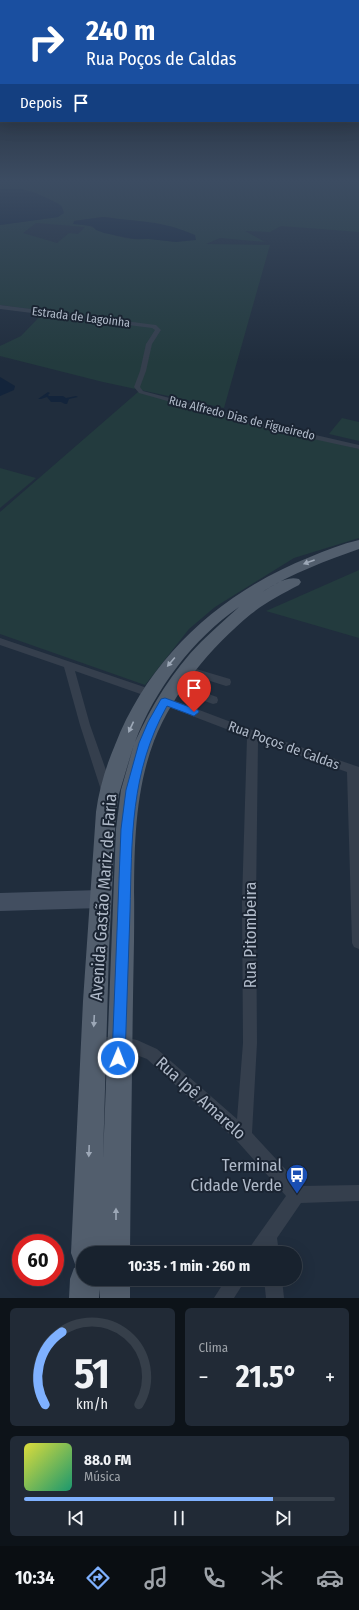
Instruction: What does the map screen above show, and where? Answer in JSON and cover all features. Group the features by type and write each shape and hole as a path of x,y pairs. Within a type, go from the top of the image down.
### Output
{"main road":[{"name":"Avenida Gastão Mariz de Faria","path":"86,1246 93,1044 100,898 108,795 126,736 169,688 204,639 239,600 260,586 303,565 359,544"},
{"name":"Avenida Gastão Mariz de Faria","path":"116,1246 119,1043 128,807 131,790 144,743 169,688 166,668 204,639 265,597 297,580 359,556"},
{"path":"0,902 100,898"},
{"path":"84,1298 85,1286"},
{"path":"115,1286 115,1298"}],"street":[{"name":"Estrada de Lagoinha","path":"0,307 149,325 157,328 156,333 149,345 141,380"},
{"name":"Rua Alfredo Dias de Figueiredo","path":"141,380 137,387 140,392 266,426 359,447"},
{"name":"Rua Poços de Caldas","path":"0,641 68,664 169,688 253,735 356,770"},
{"path":"68,664 85,725 108,795"},
{"path":"169,688 226,682"},
{"path":"169,688 213,700"},
{"name":"Rua Pitombeira","path":"244,1136 250,1043 249,902 253,735"},
{"path":"356,770 359,943"},
{"name":"Rua Ipê Amarelo","path":"93,1044 119,1043 139,1047 152,1054 244,1136 297,1195"},
{"path":"269,1245 297,1195 359,1193"},
{"path":"223,1298 232,1286"},
{"path":"274,1286 275,1298"}],"green space":[{"path":"0,241 49,241 57,243 60,241 166,241 176,242 172,241 214,241 206,244 270,245 224,408 103,382 0,356 0,346 21,336 45,311 0,305"},
{"path":"138,392 359,449 359,538 294,558 215,607 189,629 145,685 0,634 0,512"},
{"path":"342,418 359,422 359,441 329,434"},
{"path":"0,468 36,478 0,508"},
{"path":"359,570 359,638 266,611"}],"water":[{"path":"163,241 190,241 176,242"},
{"path":"0,377 15,386 14,390 0,396"},
{"path":"48,392 50,393 48,395 49,396 63,396 66,398 78,397 69,399 67,404 61,402 51,402 47,397 38,399"}],"place":[{"name":"Terminal Cidade Verde","path":"297,1194"}],"route":[{"path":"118,1058 126,829 131,790 144,743 153,722 165,701 194,712"}]}
